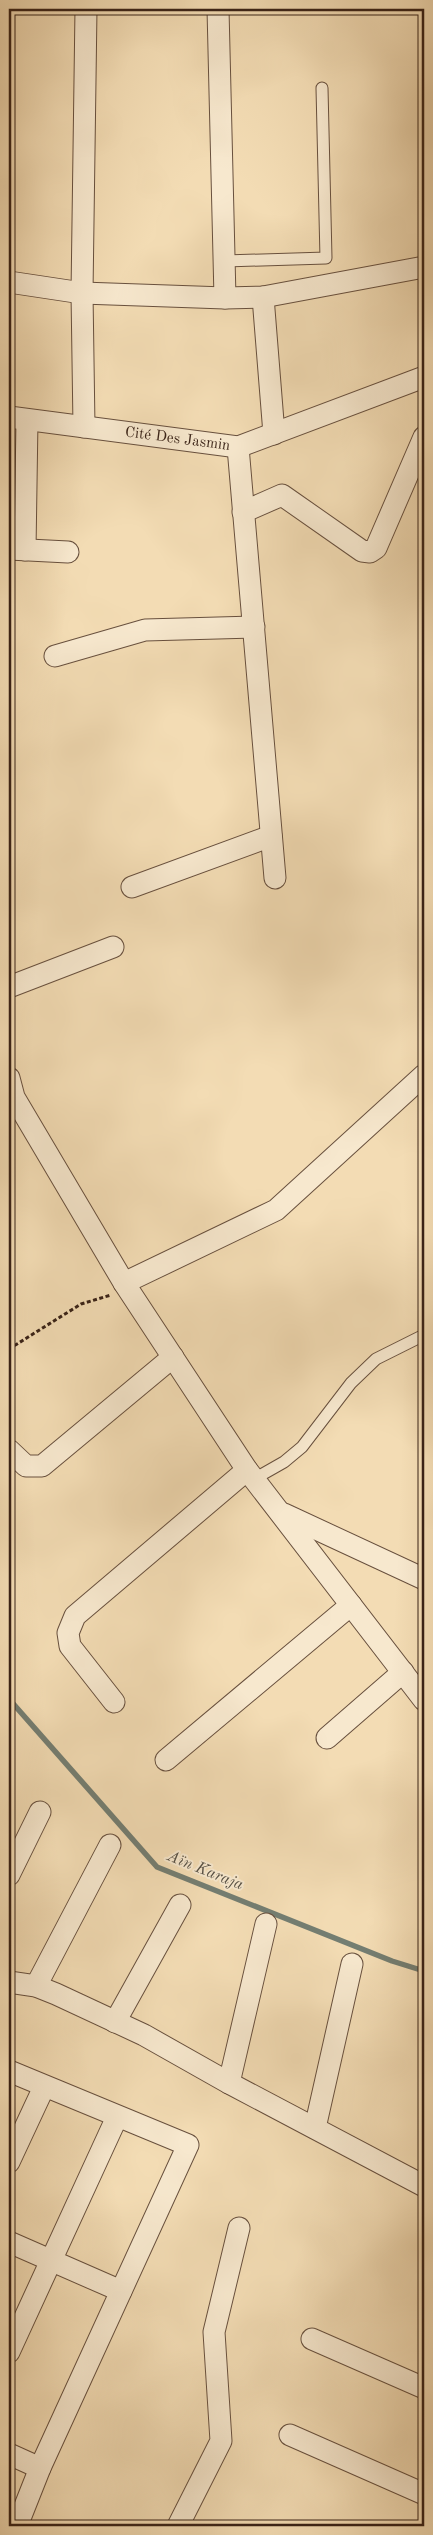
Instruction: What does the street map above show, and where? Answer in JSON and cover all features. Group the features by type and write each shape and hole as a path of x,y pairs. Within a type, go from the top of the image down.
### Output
{"street":[{"path":"84,427 82,292 86,9"},
{"path":"218,9 226,298"},
{"path":"9,282 82,292 226,298 263,297 424,267"},
{"path":"263,297 274,434"},
{"name":"Cité Des Jasmin","path":"18,418 238,447 424,377"},
{"path":"18,418 17,549 68,552"},
{"path":"244,512 282,495 362,551 370,552 376,548 424,437"},
{"path":"238,447 275,878"},
{"path":"55,656 145,630 254,627"},
{"path":"132,887 271,836"},
{"path":"9,987 113,947"},
{"path":"126,1286 276,1210 424,1075"},
{"path":"9,1078 14,1097 126,1286 251,1474 424,1700"},
{"path":"9,1450 26,1466 42,1466 173,1357"},
{"path":"114,1702 70,1646 68,1634 75,1616 251,1474"},
{"path":"280,1513 424,1580"},
{"path":"166,1760 351,1606"},
{"path":"327,1738 403,1672"},
{"path":"9,1875 40,1812"},
{"path":"36,1986 110,1845"},
{"path":"115,2022 180,1905"},
{"path":"229,2083 266,1924"},
{"path":"315,2128 352,1964"},
{"path":"9,1982 36,1986 115,2022 424,2186"},
{"path":"9,2071 188,2145 40,2468 17,2526"},
{"path":"9,2162 44,2087"},
{"path":"9,2352 53,2260 117,2116"},
{"path":"178,2526 221,2441 214,2332 238,2228"},
{"path":"9,2242 122,2291"},
{"path":"312,2339 424,2388"},
{"path":"290,2435 424,2494"},
{"path":"9,2454 40,2468"}],"lane":[{"path":"225,261 326,258 322,88"},
{"path":"251,1474 284,1462 302,1447 351,1383 376,1359 424,1336"}],"path":[{"path":"9,1349 81,1304 126,1286"}],"waterway":[{"name":"Aïn Karaja","path":"9,1699 157,1867 392,1961 424,1971"}]}
